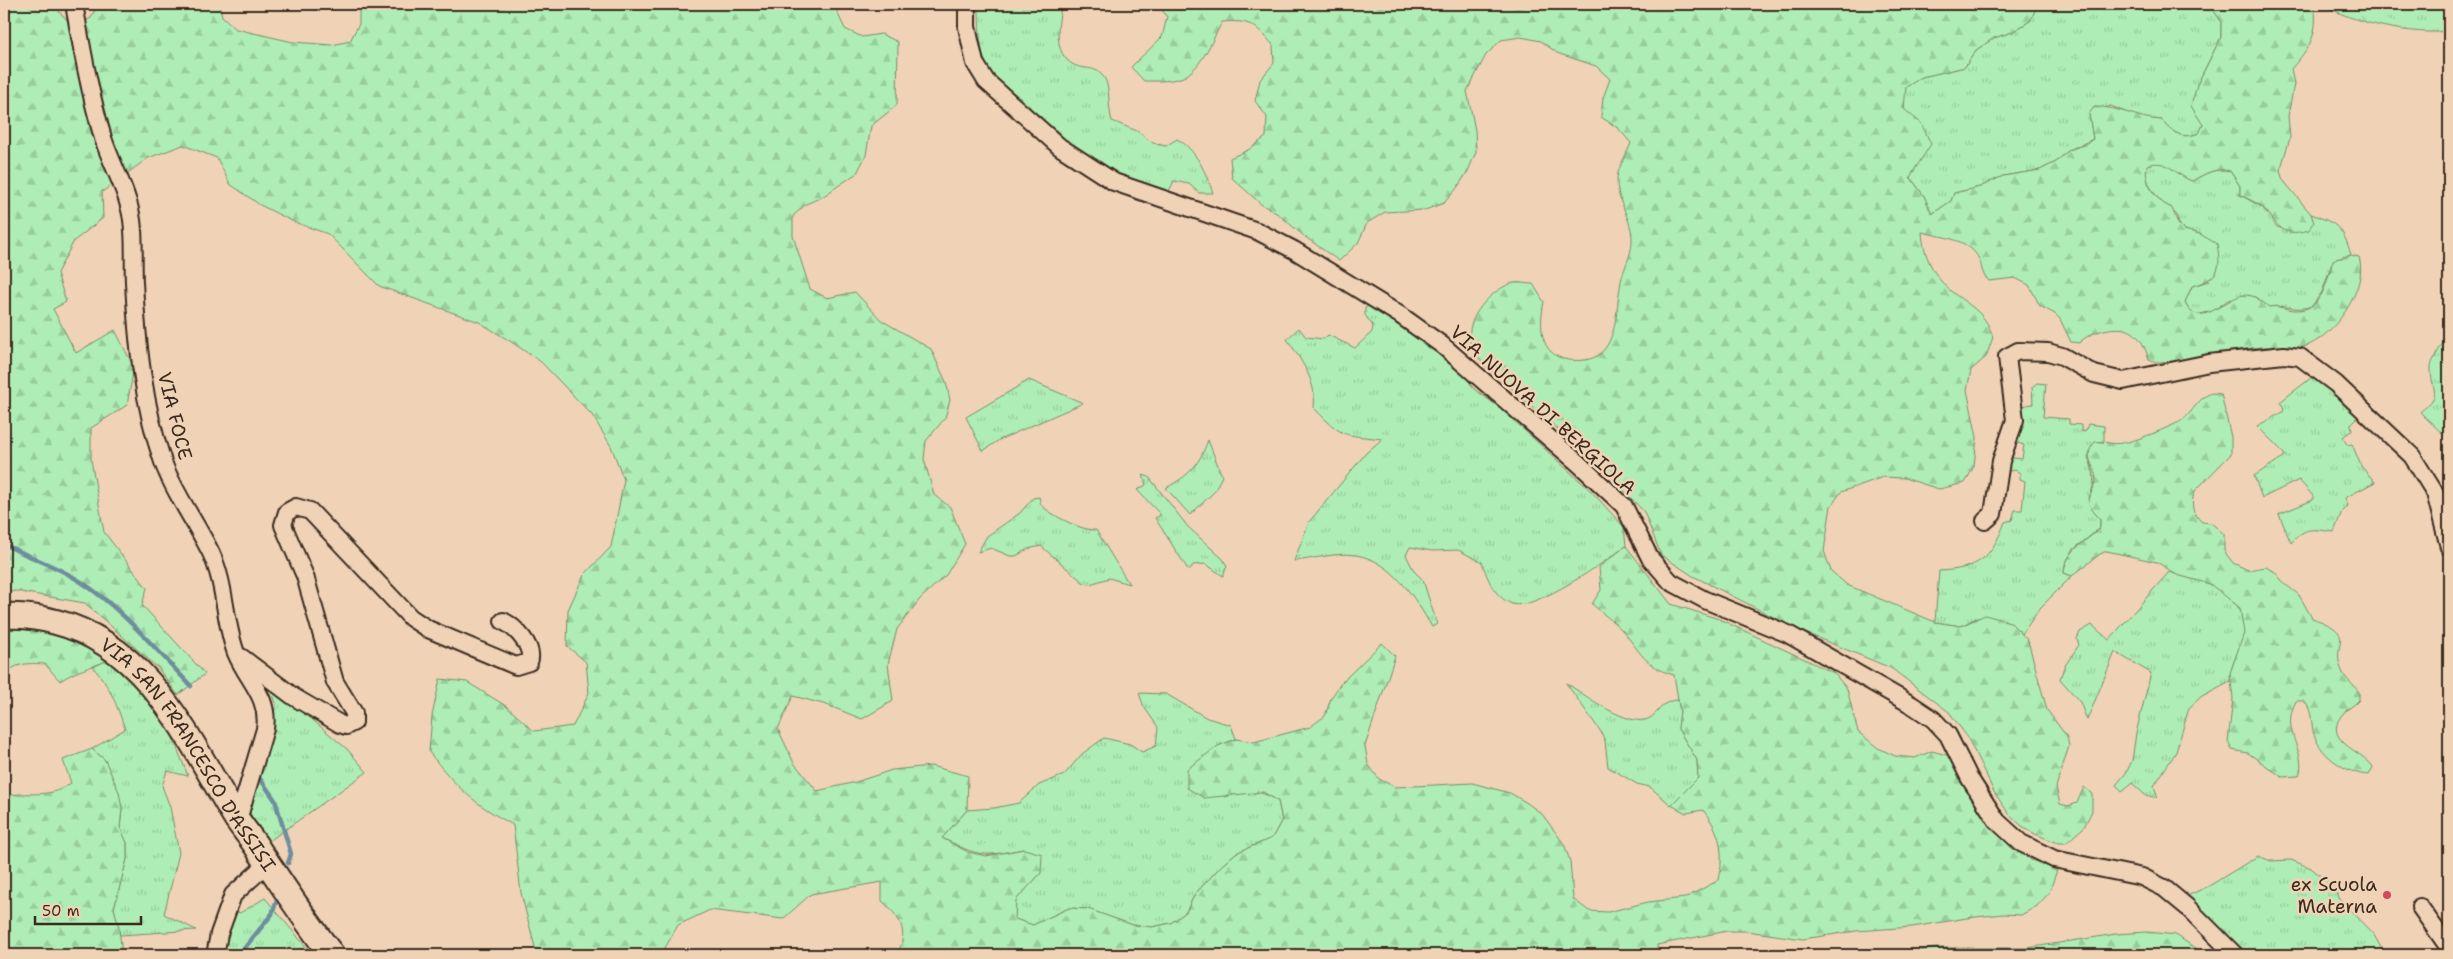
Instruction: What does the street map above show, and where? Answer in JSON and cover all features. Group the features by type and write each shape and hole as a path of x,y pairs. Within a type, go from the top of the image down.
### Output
{"main road":[{"name":"VIA SAN FRANCESCO D'ASSISI","path":"4,616 34,616 69,625 96,638 137,667 158,691 238,820 310,928 332,955"}],"street":[{"name":"VIA FOCE","path":"74,4 91,96 104,141 124,187 132,219 136,316 154,433 164,463 183,506 211,554 222,585 229,632 237,655 264,704 267,715 265,729 238,820"},
{"name":"VIA NUOVA DI BERGIOLA","path":"967,4 968,27 975,62 986,82 1060,147 1114,182 1257,231 1294,250 1400,315 1442,345 1578,463 1624,506 1650,558 1670,582 1705,600 1788,634 1912,705 1933,719 1948,735 1970,779 1997,821 2021,843 2054,859 2142,878 2164,888 2235,955"},
{"path":"1985,521 1992,514 2001,461 2014,420 2007,357 2018,351 2062,356 2094,374 2123,381 2209,363 2284,355 2300,356 2307,361 2391,434 2412,456 2435,493 2449,547"},
{"path":"237,655 294,697 340,724 346,726 354,722 354,713 335,682 305,576 283,526 287,512 296,507 310,511 411,618 428,629 516,666 529,662 531,657 530,649 512,626 503,621"},
{"path":"215,955 219,934 233,895 268,863"},
{"path":"2420,907 2449,948"}],"green space":[{"path":"4,4 57,4 60,13 75,27 91,18 98,4 219,4 222,16 236,29 293,42 332,45 350,41 359,24 359,4 838,4 837,12 845,29 862,37 881,34 898,42 897,105 871,126 866,155 857,173 822,197 806,204 793,216 793,236 810,289 827,298 855,292 881,320 931,349 946,382 950,400 945,418 926,441 924,459 934,495 950,507 965,544 946,575 920,599 897,629 888,664 893,701 862,719 827,705 793,696 778,729 794,763 817,791 856,782 892,770 931,766 968,776 967,810 942,838 968,852 986,856 1024,849 1042,854 1041,873 1016,900 1015,919 1033,925 1069,908 1088,909 1133,925 1152,927 1171,923 1186,912 1195,894 1222,865 1236,853 1272,838 1282,820 1278,801 1263,792 1204,798 1187,788 1187,769 1218,746 1236,739 1254,742 1310,727 1325,716 1331,698 1341,683 1382,643 1395,656 1365,746 1368,764 1379,779 1395,787 1472,783 1510,793 1527,803 1542,814 1564,844 1570,861 1573,899 1589,911 1608,912 1648,902 1685,898 1719,880 1720,843 1709,818 1703,810 1686,813 1671,805 1698,778 1697,760 1678,729 1680,711 1674,675 1656,668 1650,663 1622,630 1592,604 1601,590 1599,567 1626,546 1671,604 1719,619 1834,673 1847,689 1858,732 1878,748 1895,756 1915,758 1932,751 1950,756 1988,821 2000,836 2031,860 2057,870 2049,893 2037,906 2021,915 2003,914 1912,927 1856,931 1803,939 1747,931 1727,931 1657,945 1658,955 897,955 901,946 903,932 894,913 882,901 882,882 811,894 783,919 710,910 678,925 661,955 537,955 521,893 513,825 466,794 448,776 429,752 432,716 440,679 467,682 506,706 534,731 573,726 589,693 586,662 567,646 568,610 584,575 611,547 624,480 611,446 592,415 541,362 479,322 379,286 328,234 294,222 260,205 230,184 217,158 183,145 148,158 102,192 103,218 74,241 57,273 66,302 53,309 76,353 115,330 134,368 127,405 91,428 91,460 104,532 147,588 142,605 205,674 178,695 158,668 85,603 15,591 4,593"},
{"path":"979,4 1062,4 1058,28 1059,46 1067,60 1079,67 1098,71 1105,79 1112,121 1137,131 1153,143 1166,146 1177,139 1184,143 1200,162 1213,193 1199,193 1189,184 1174,181 1168,193 1114,174 1079,151 1022,104 993,75 986,64 981,43"},
{"path":"1158,4 2038,4 2030,21 2012,32 1994,38 1976,50 1965,67 1922,77 1906,87 1904,109 1921,123 1931,144 1910,177 1924,196 1932,214 1951,201 1954,193 1980,187 2003,176 2040,170 2056,162 2069,150 2086,144 2093,139 2089,114 2094,107 2112,108 2162,120 2178,134 2188,136 2199,133 2203,125 2191,106 2197,85 2221,37 2221,21 2209,4 2314,4 2315,24 2312,40 2291,69 2294,84 2288,116 2290,138 2280,171 2283,180 2311,214 2314,223 2309,230 2291,232 2284,230 2261,206 2240,195 2240,186 2230,171 2215,171 2192,181 2166,165 2154,163 2147,165 2146,171 2152,191 2161,201 2172,208 2178,224 2184,230 2200,234 2217,244 2218,267 2213,276 2208,280 2192,286 2185,302 2191,310 2197,314 2205,314 2236,297 2244,295 2254,297 2269,307 2305,309 2318,300 2322,293 2333,260 2351,255 2359,257 2361,269 2359,283 2354,297 2337,323 2326,334 2303,347 2261,347 2182,360 2156,362 2149,359 2141,341 2126,329 2104,330 2090,335 2079,343 2071,342 2060,319 2040,306 2029,285 2015,278 1989,281 1984,275 1980,260 1967,246 1953,239 1922,232 1927,257 1940,280 1982,316 1988,324 1993,337 1986,357 1971,370 1967,390 1977,437 1974,466 1965,483 1939,489 1904,478 1883,477 1841,492 1831,506 1824,551 1831,571 1847,585 1935,622 1961,626 1985,615 2010,622 2028,641 2047,710 2067,737 2069,746 2056,787 2060,804 2068,806 2077,803 2084,787 2092,794 2092,811 2084,827 2066,843 2058,843 2035,834 2022,826 2009,814 1994,792 1968,738 1949,712 1891,668 1801,631 1693,576 1661,555 1644,512 1608,473 1484,364 1473,350 1470,329 1473,319 1485,301 1493,294 1515,283 1533,284 1544,302 1542,311 1543,338 1546,346 1558,357 1568,360 1594,358 1607,346 1611,337 1620,286 1632,242 1631,230 1617,187 1618,174 1631,143 1618,128 1601,117 1603,98 1610,79 1596,66 1557,53 1541,41 1521,37 1501,40 1486,55 1467,91 1475,130 1476,152 1468,171 1457,188 1444,203 1425,210 1385,212 1367,223 1358,243 1339,261 1304,236 1278,214 1261,204 1232,178 1230,158 1248,150 1266,137 1267,117 1255,101 1260,80 1274,63 1273,45 1261,32 1251,25 1239,22 1222,22 1203,58 1187,75 1172,80 1144,81 1131,67 1162,37 1167,17"},
{"path":"2038,4 2209,4 2221,21 2221,37 2197,85 2203,125 2199,133 2188,136 2178,134 2162,120 2144,120 2111,106 2089,114 2093,139 2069,150 2056,162 2040,170 2003,176 1980,187 1954,193 1951,201 1932,214 1924,196 1910,177 1904,109 1905,87 1922,77 1965,67 1976,50 1994,38 2012,32 2030,21"},
{"path":"2323,4 2449,4 2449,31 2419,32 2402,30 2349,17"},
{"path":"2156,162 2170,167 2192,181 2215,171 2230,171 2240,186 2240,195 2262,207 2277,227 2293,232 2313,223 2311,214 2328,221 2342,232 2351,255 2333,260 2322,292 2312,306 2306,308 2269,307 2255,297 2228,300 2213,311 2196,315 2185,302 2192,286 2209,281 2200,234 2187,231 2181,227 2177,215 2165,205 2150,187 2146,173 2147,165"},
{"path":"1371,304 1437,350 1466,377 1473,388 1500,408 1591,491 1624,527 1626,546 1604,562 1553,593 1522,604 1512,604 1496,592 1482,562 1458,550 1432,551 1410,547 1406,555 1414,571 1423,580 1437,624 1432,627 1402,582 1381,565 1369,559 1356,555 1341,554 1294,561 1309,522 1366,453 1382,439 1344,433 1332,425 1314,408 1313,389 1307,371 1287,339 1299,328 1306,337 1324,339 1328,335 1355,348 1372,332 1373,326 1365,315 1365,308"},
{"path":"2446,338 2449,340 2449,440 2420,412 2434,396 2431,366"},
{"path":"2316,374 2360,415 2351,424 2352,430 2343,437 2347,445 2352,444 2361,466 2375,482 2345,498 2348,506 2342,511 2334,532 2320,530 2305,531 2291,543 2279,514 2313,500 2313,496 2299,480 2262,498 2254,476 2285,456 2257,426 2283,412 2284,408 2280,402"},
{"path":"1029,380 1083,403 999,440 983,451 966,417"},
{"path":"2037,383 2046,384 2043,417 2069,419 2069,424 2081,425 2081,431 2085,432 2088,424 2104,426 2104,441 2095,442 2088,457 2094,478 2089,498 2095,513 2100,519 2100,528 2073,550 2065,564 2064,573 2072,576 2040,608 2022,634 2010,622 1976,618 1961,626 1935,622 1939,571 1964,568 1981,560 1994,545 2005,522 2012,520 2015,510 2022,510 2025,481 2020,479 2020,473 2015,470 2004,472 2005,464 2013,458 2022,459 2024,445 2015,442 2020,406 2033,404 2032,387"},
{"path":"2212,393 2221,394 2231,437 2231,454 2195,491 2192,504 2194,512 2202,522 2211,523 2224,534 2224,551 2233,563 2248,570 2266,567 2274,571 2285,584 2299,595 2312,618 2336,629 2340,635 2339,661 2343,674 2359,692 2359,700 2341,716 2337,725 2337,733 2346,745 2373,767 2369,775 2360,774 2342,767 2327,755 2316,739 2310,711 2304,701 2296,701 2291,722 2300,758 2299,776 2282,777 2248,753 2232,750 2228,742 2233,698 2230,673 2244,633 2240,608 2210,584 2177,575 2157,562 2107,551 2100,554 2072,576 2064,573 2068,558 2072,553 2100,528 2100,519 2089,503 2096,477 2089,453 2095,442 2122,443 2161,430 2181,421 2203,398"},
{"path":"1208,440 1222,476 1214,492 1190,515 1166,488 1181,479 1193,468"},
{"path":"1143,475 1149,477 1188,527 1223,559 1227,566 1223,576 1206,564 1193,565 1189,571 1155,518 1161,515 1137,490 1146,485"},
{"path":"1039,497 1041,505 1059,518 1083,528 1096,530 1129,584 1109,578 1090,584 1084,583 1041,546 1028,549 1016,556 1010,556 991,548 978,552 987,536 1020,513 1033,498"},
{"path":"2169,572 2210,584 2224,592 2236,604 2245,626 2230,675 2230,681 2202,696 2189,708 2176,752 2154,786 2158,798 2145,795 2132,783 2122,791 2116,785 2126,773 2132,761 2136,733 2151,673 2115,652 2087,720 2080,702 2060,679 2064,667 2079,645 2077,639 2080,632 2092,625 2109,640"},
{"path":"18,625 77,641 108,660 60,681 45,664 17,666 7,673 4,678 4,627"},
{"path":"108,660 117,661 165,718 188,776 167,771 162,786 170,807 179,853 164,914 196,930 120,935 114,908 127,859 127,843 120,828 122,809 118,791 105,760 92,749 125,729 112,696 93,667"},
{"path":"256,672 347,749 367,772 269,841 249,809 265,755 276,704 274,697 255,676"},
{"path":"1566,683 1607,709 1631,719 1641,720 1650,718 1668,702 1678,700 1680,711 1678,729 1697,760 1698,779 1671,805 1650,787 1637,784 1608,767 1605,741 1601,732"},
{"path":"1139,693 1166,694 1207,718 1231,725 1236,739 1218,746 1224,797 1246,792 1264,794 1278,801 1282,820 1272,838 1236,853 1222,865 1195,894 1186,912 1171,923 1152,927 1133,925 1087,909 1069,908 1033,925 1014,919 1016,900 1041,873 1023,849 981,854 942,838 967,810 994,808 1019,803 1039,785 1064,775 1082,754 1104,738 1130,744 1142,752 1156,746 1158,727 1144,707"},
{"path":"92,749 105,760 119,792 122,809 120,827 127,843 127,859 114,908 119,928 122,955 4,955 4,797 54,792 62,788 71,783 63,760"},
{"path":"2258,856 2271,861 2291,860 2311,868 2335,888 2338,898 2374,935 2385,955 2245,955 2187,896 2209,886"},
{"path":"265,898 307,948 300,955 219,955 236,911 240,913"},
{"path":"2147,932 2176,935 2205,955 1897,955 1936,948 2027,948 2116,934"}],"waterway":[{"path":"4,544 65,572 89,587 135,627 191,686"},
{"path":"261,780 275,800 291,854 288,863"},
{"path":"273,911 279,894"},
{"path":"239,955 272,914"}],"place":[{"name":"ex Scuola Materna","path":"2387,895"}]}
